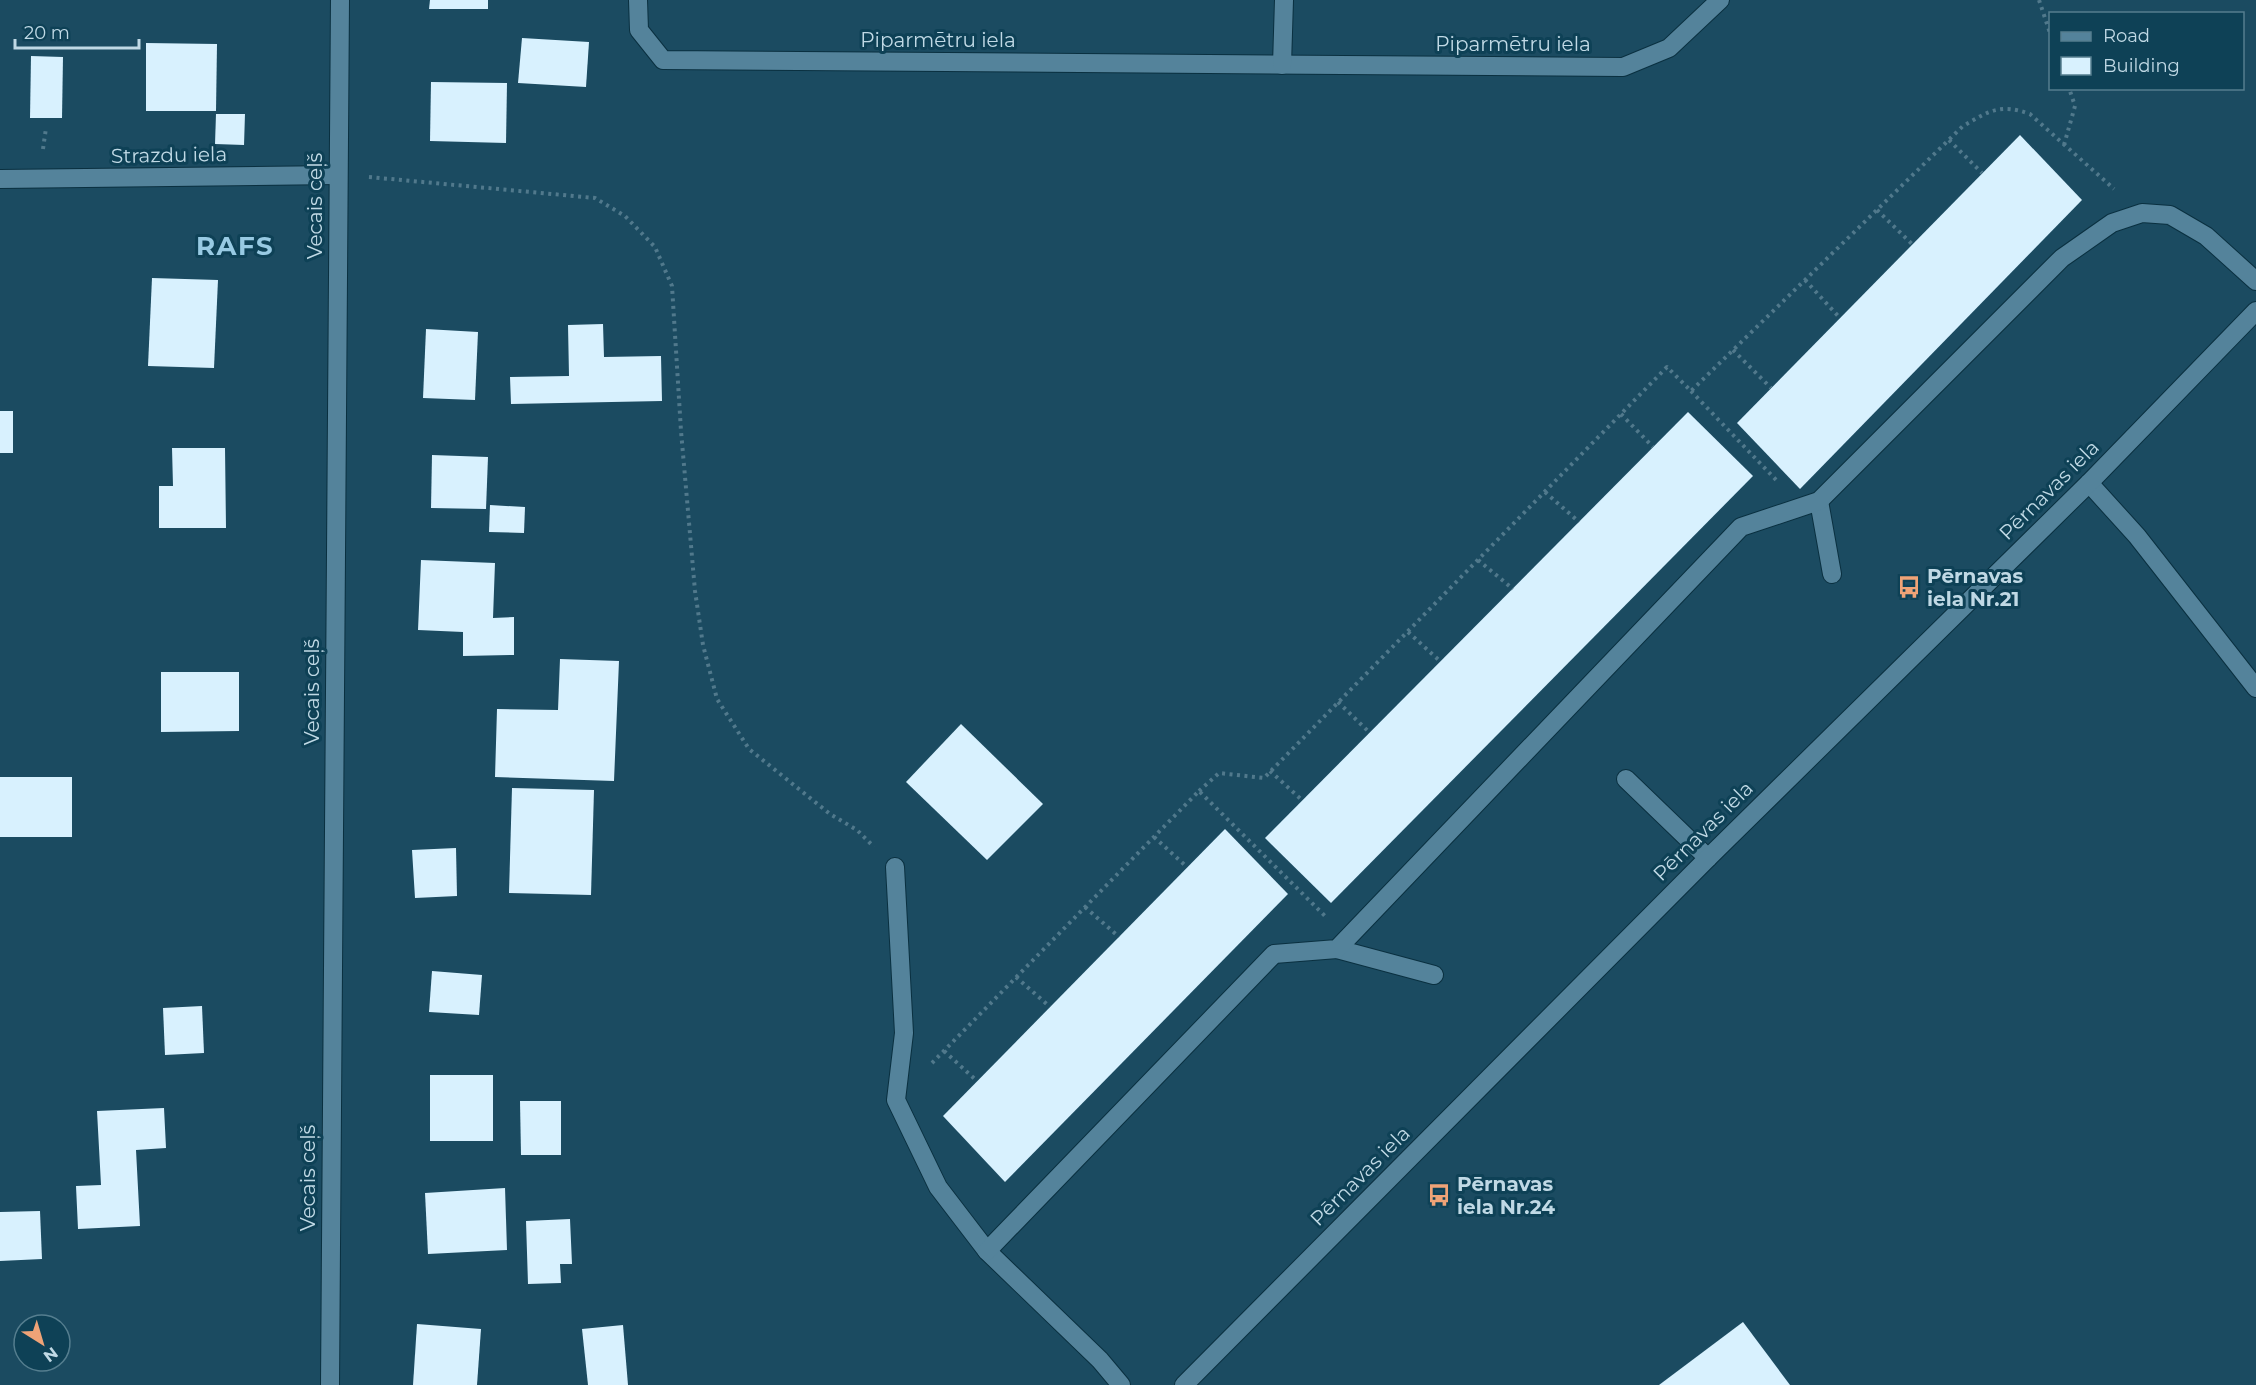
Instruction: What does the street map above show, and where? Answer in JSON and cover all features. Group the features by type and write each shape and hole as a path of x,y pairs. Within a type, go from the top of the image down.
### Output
{"street":[{"name":"Vecais ceļš","path":"330,1385 340,0"},
{"name":"Piparmētru iela","path":"638,0 639,30 663,60 1623,67 1669,48 1720,0"},
{"path":"1282,64 1284,0"},
{"name":"Strazdu iela","path":"0,179 338,175"},
{"path":"1342,943 1741,527 1810,504 2061,258 2112,223 2142,213 2170,215 2206,236 2256,281"},
{"name":"Pērnavas iela","path":"1189,1383 1708,858 2089,483 2256,311"},
{"path":"2089,483 2137,536 2256,688"},
{"path":"1810,504 1832,574"},
{"path":"1626,779 1708,858"},
{"path":"895,867 904,1032 896,1100 938,1187 987,1251 1100,1360 1121,1385"},
{"path":"987,1251 1274,954 1342,943 1434,975"}],"path":[{"path":"2039,0 2049,30"},
{"path":"2063,146 2075,106 2070,90"},
{"path":"1691,391 1963,126 1990,110 2013,108 2030,114 2063,146 2142,213"},
{"path":"1949,140 1982,173"},
{"path":"338,175 595,198 625,216 655,247 672,286 681,431 695,591 703,645 717,699 749,749 830,814 857,830 895,867"},
{"path":"1877,210 1912,244"},
{"path":"1805,280 1840,318"},
{"path":"1733,350 1771,388"},
{"path":"896,1100 1199,790 1219,773 1264,778 1667,367 1810,504"},
{"path":"1621,414 1653,447"},
{"path":"1545,492 1579,522"},
{"path":"1478,560 1513,589"},
{"path":"1408,632 1441,662"},
{"path":"1338,702 1370,733"},
{"path":"1270,771 1303,801"},
{"path":"1199,790 1342,943"},
{"path":"1154,837 1187,867"},
{"path":"1085,907 1119,937"},
{"path":"1016,977 1050,1007"},
{"path":"944,1051 978,1082"}],"building":[{"path":"430,0 488,0 488,9 429,9"},
{"path":"522,38 589,42 586,87 518,83"},
{"path":"146,43 217,44 216,111 146,111"},
{"path":"31,56 63,57 62,118 30,118"},
{"path":"431,82 507,83 506,143 430,141"},
{"path":"216,114 245,114 244,145 215,144"},
{"path":"2020,135 2082,200 1800,489 1737,423"},
{"path":"152,278 218,280 214,368 148,366"},
{"path":"603,324 604,357 661,356 662,401 511,404 510,377 569,376 568,325"},
{"path":"426,329 478,332 475,400 423,398"},
{"path":"0,411 13,411 13,453 0,453"},
{"path":"1688,412 1753,476 1331,903 1265,838"},
{"path":"172,448 225,448 226,528 159,528 159,486 173,486"},
{"path":"432,455 488,457 486,509 431,508"},
{"path":"490,505 525,507 524,533 489,532"},
{"path":"421,560 495,563 493,618 514,617 514,655 463,656 463,632 418,630"},
{"path":"560,659 619,661 614,781 495,777 497,709 558,710"},
{"path":"161,672 239,672 239,731 161,732"},
{"path":"961,724 1043,804 987,860 906,782"},
{"path":"0,777 72,777 72,837 0,837"},
{"path":"512,788 594,790 591,895 509,893"},
{"path":"1225,829 1288,894 1005,1182 943,1116"},
{"path":"456,848 457,896 415,898 412,850"},
{"path":"432,971 482,975 479,1015 429,1012"},
{"path":"202,1006 204,1053 165,1055 163,1008"},
{"path":"430,1075 493,1075 493,1141 430,1141"},
{"path":"520,1101 561,1101 561,1155 521,1155"},
{"path":"164,1108 166,1148 136,1150 140,1226 78,1229 76,1186 101,1185 97,1111"},
{"path":"505,1188 507,1250 428,1254 425,1193"},
{"path":"40,1211 42,1259 0,1261 0,1212"},
{"path":"570,1219 572,1264 560,1264 561,1283 528,1284 526,1221"},
{"path":"1743,1322 1790,1385 1659,1385"},
{"path":"417,1324 481,1329 477,1385 413,1385"},
{"path":"623,1325 628,1385 588,1385 582,1329"}],"place":[{"name":"Pērnavas iela Nr.21","path":"1909,587"},
{"name":"Pērnavas iela Nr.24","path":"1439,1195"}],"district":[{"name":"RAFS","path":"235,246"}]}
